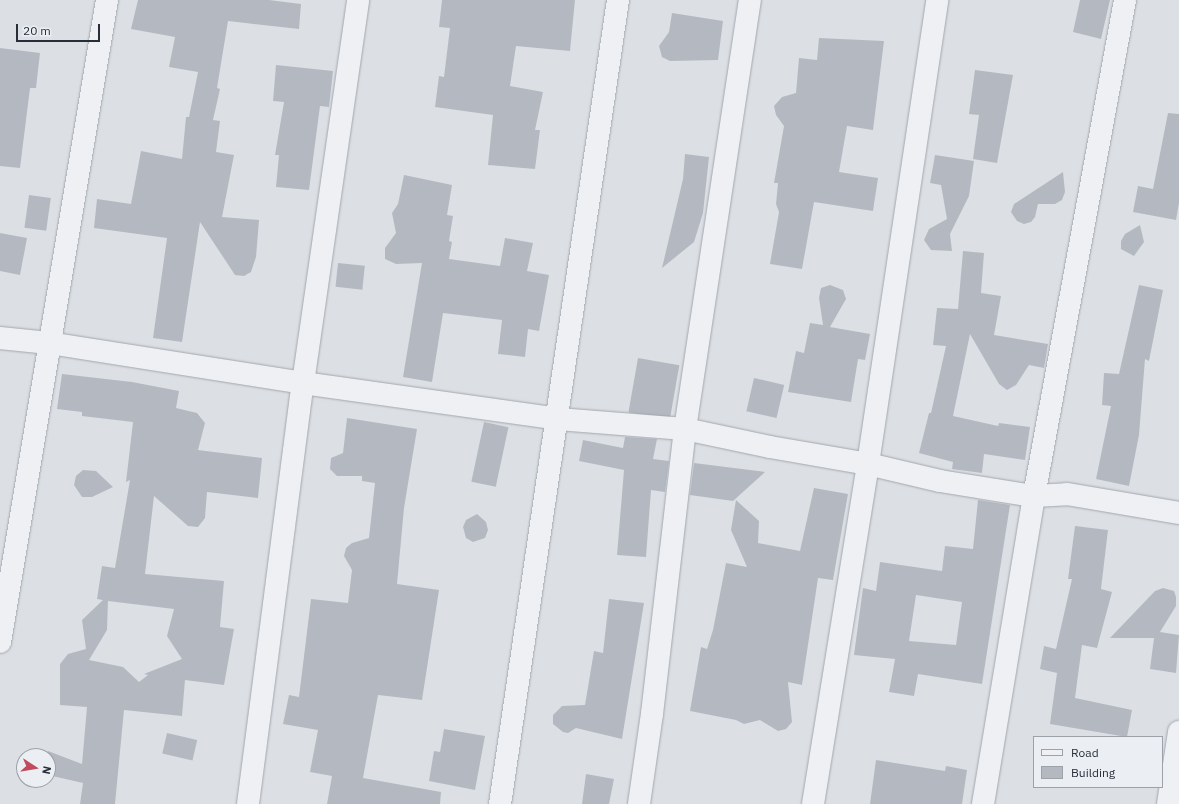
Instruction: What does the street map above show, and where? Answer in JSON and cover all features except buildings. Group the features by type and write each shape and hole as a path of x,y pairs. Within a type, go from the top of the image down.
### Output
{"street":[{"path":"0,642 49,343 108,0"},
{"path":"248,804 303,383 358,0"},
{"path":"500,804 558,419 618,0"},
{"path":"639,804 653,706 685,429 750,0"},
{"path":"813,804 868,464 937,0"},
{"path":"983,804 1034,496 1125,0"},
{"path":"0,338 49,343 303,383 558,419 685,429 770,447 868,464 940,480 1034,496 1067,494 1179,513"},
{"path":"1168,804 1179,732"}]}
